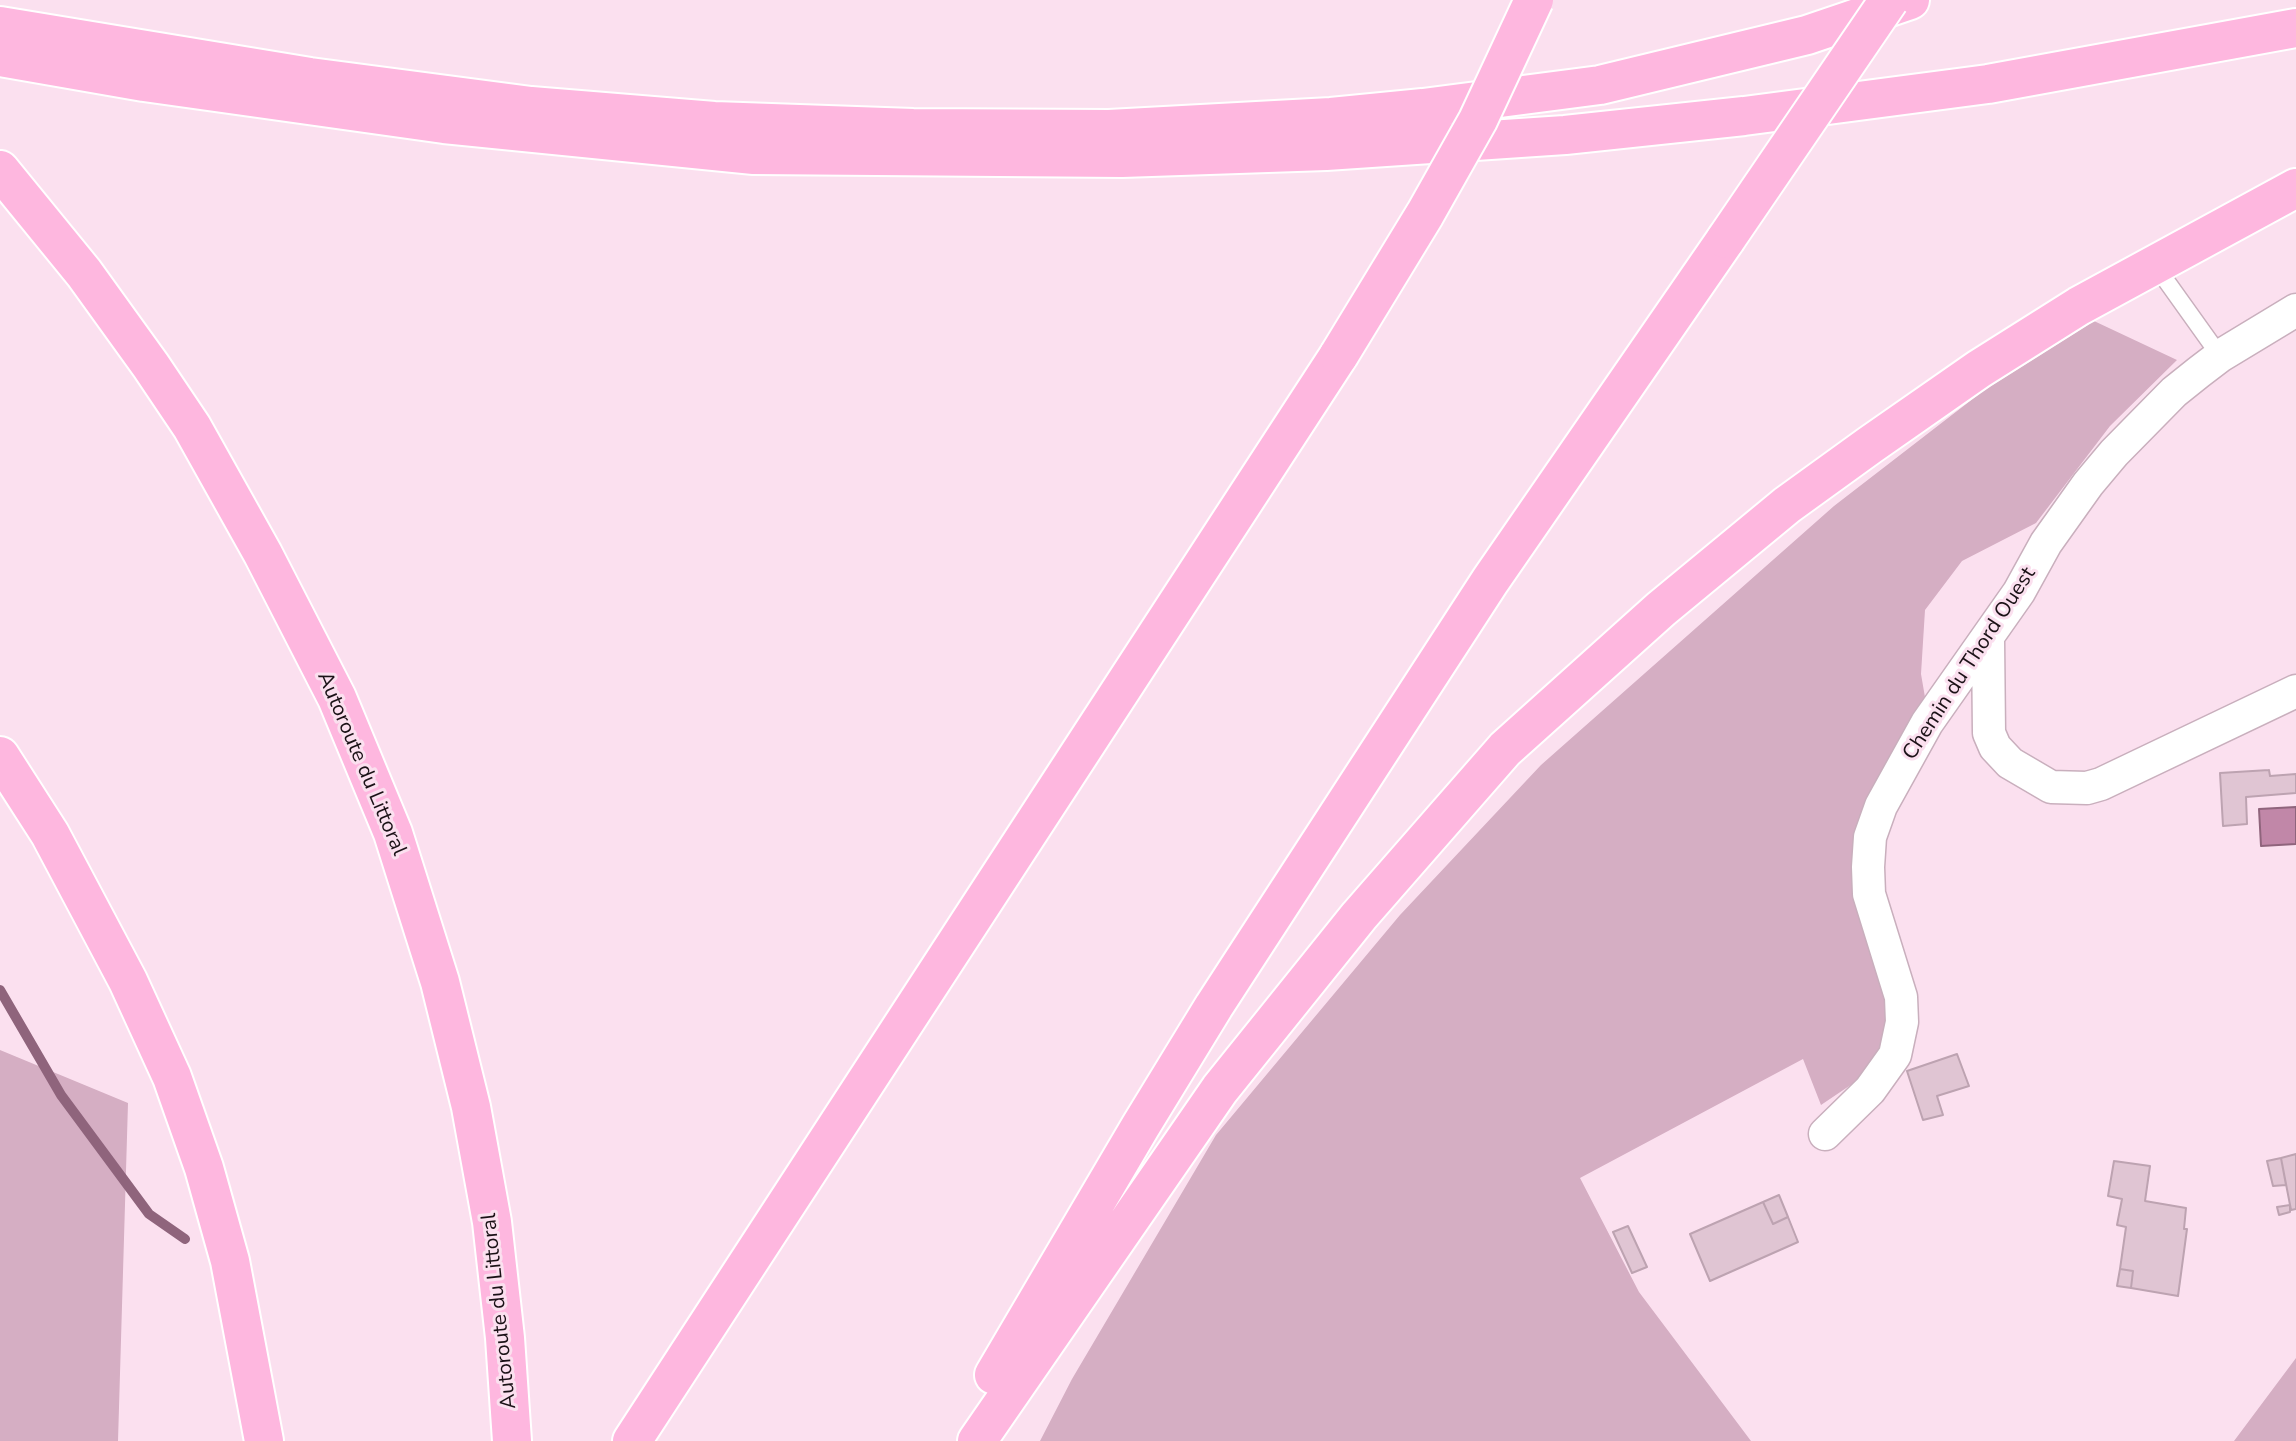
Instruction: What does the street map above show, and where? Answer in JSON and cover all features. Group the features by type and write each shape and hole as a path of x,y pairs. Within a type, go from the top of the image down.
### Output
{"highway":[{"path":"632,1441 1339,355 1425,214 1471,131 1534,0"},
{"path":"958,1441 1133,1138 1214,1006 1490,582 1889,0"},
{"path":"0,26 310,77 531,106 728,122 913,128 1108,129 1397,111 1600,85 1807,35 1910,0"},
{"path":"0,57 144,82 444,124 754,155 1122,158 1326,151 1606,131 1988,84 2296,28"},
{"name":"Autoroute du Littoral","path":"0,170 85,273 151,366 198,439 263,554 337,698 393,833 440,982 471,1107 492,1222 505,1338 512,1441"},
{"path":"977,1441 1220,1089 1359,916 1505,749 1661,609 1787,505 1979,369 2079,306 2296,188"},
{"path":"0,756 50,834 128,981 172,1077 204,1168 230,1261 264,1441"}],"street":[{"name":"Chemin du Thord Ouest","path":"1825,1134 1870,1090 1895,1055 1902,1022 1901,997 1869,894 1870,837 1881,806 1927,723 2020,592 2046,543 2114,453 2174,392 2220,356 2296,310"},
{"path":"1988,639 1989,733 1995,747 2010,762 2051,787 2087,788 2101,784 2296,691"}],"lane":[{"path":"2155,265 2220,356"}],"shaded area":[{"path":"2094,321 2177,360 2110,426 2036,523 1962,561 1925,610 1921,674 1926,703 1871,801 1892,998 1887,1037 1864,1076 1821,1105 1803,1059 1580,1178 1639,1292 1751,1441 1040,1441 1072,1379 1216,1135 1400,915 1541,765 1834,506 1983,391"},
{"path":"2296,807 2296,844 2261,846 2259,809"},
{"path":"0,1050 128,1103 118,1441 0,1441"},
{"path":"2296,1358 2296,1441 2234,1441"}],"building":[{"path":"2269,770 2270,776 2296,774 2296,793 2246,797 2247,824 2223,826 2220,773"},
{"path":"1957,1054 1969,1086 1937,1096 1943,1115 1923,1120 1907,1071"},
{"path":"2296,1154 2296,1209 2291,1210 2281,1158"},
{"path":"2281,1158 2286,1185 2273,1186 2267,1161"},
{"path":"2114,1161 2150,1166 2145,1201 2186,1208 2184,1229 2187,1229 2178,1296 2131,1288 2133,1271 2120,1269 2126,1227 2117,1225 2122,1199 2108,1196"},
{"path":"1779,1195 1788,1217 1773,1224 1763,1202"},
{"path":"1763,1202 1773,1224 1788,1217 1798,1242 1710,1281 1690,1234"},
{"path":"2290,1205 2290,1212 2279,1215 2277,1207"},
{"path":"1628,1226 1647,1267 1632,1273 1613,1232"},
{"path":"2120,1269 2133,1271 2131,1288 2117,1286"}],"waterway":[{"path":"0,990 61,1095 149,1214 185,1239"}]}
